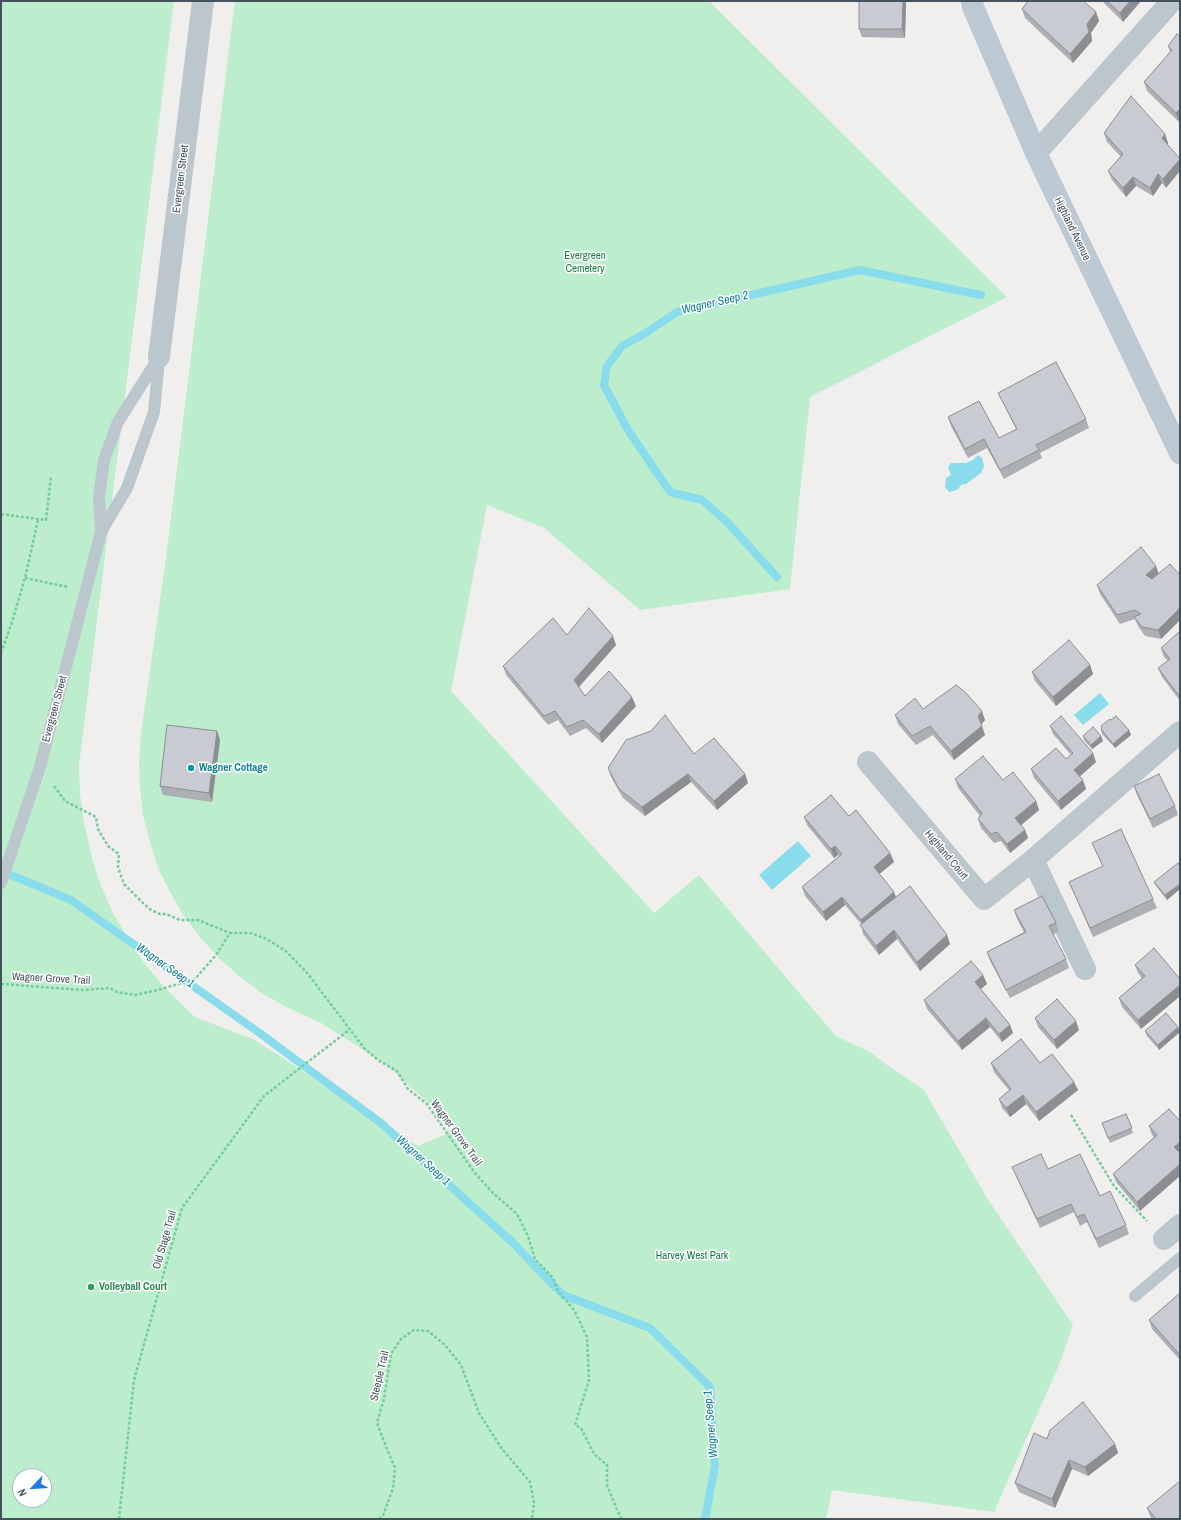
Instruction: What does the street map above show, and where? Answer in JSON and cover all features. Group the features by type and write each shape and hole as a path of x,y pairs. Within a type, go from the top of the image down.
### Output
{"street":[{"name":"Evergreen Street","path":"159,357 203,1"},
{"name":"Highland Avenue","path":"972,1 973,7 1036,153 1180,453"},
{"path":"1036,153 1172,1"},
{"name":"Highland Court","path":"868,762 984,899 1034,860 1180,732"},
{"path":"1034,860 1085,969"}],"lane":[{"name":"Evergreen Street","path":"1,883 40,767 86,590 100,532 99,497 104,460 118,422 159,357"},
{"name":"Evergreen Street","path":"100,532 127,488 154,412 159,357"},
{"path":"1135,1296 1180,1258"}],"path":[{"path":"1,514 46,520 51,476"},
{"path":"1,654 25,578 38,520"},
{"path":"25,578 86,590"},
{"path":"40,767 64,800 96,817 98,829 105,841 109,847 119,854 118,867 124,884 144,904 151,910 160,914 166,914 180,920 198,920 230,933"},
{"name":"Wagner Grove Trail","path":"1,984 82,990 110,988 117,992 135,995 195,979 216,955 230,933 250,933 267,939 287,952 308,974 364,1048 378,1060 397,1072 408,1089 427,1104 474,1172 493,1194 516,1214 528,1236 535,1259 553,1278 558,1291 574,1310 587,1337 589,1361 589,1380 575,1425 581,1428 589,1447 594,1454 607,1465 608,1485 622,1519"},
{"name":"Old Stage Trail","path":"119,1519 134,1380 182,1208 264,1096 349,1030"},
{"path":"1071,1115 1114,1186 1172,1232"},
{"name":"Steeple Trail","path":"380,1519 383,1516 393,1488 395,1468 384,1444 377,1423 384,1399 391,1354 401,1339 414,1330 428,1331 445,1345 461,1365 479,1413 502,1449 530,1482 534,1503 532,1519"}],"green space":[{"name":"Harvey West Park","path":"1,1 174,1 79,766 80,794 84,823 92,858 101,886 113,913 145,964 164,987 195,1017 255,1040 418,1146 458,1129 384,1063 321,1023 284,1006 260,992 218,957 184,916 170,892 158,868 143,815 139,761 141,734 166,558 235,1 709,1 1007,297 810,397 790,589 640,610 544,528 487,505 451,691 654,913 699,875 836,1036 870,1052 924,1090 987,1198 1073,1325 1059,1365 994,1512 832,1490 826,1519 1,1519"}],"water":[{"path":"978,455 982,458 984,466 981,473 966,484 961,485 957,490 949,492 945,487 946,478 951,475 948,467 951,463 966,463 973,460"},
{"path":"1100,693 1109,704 1083,725 1074,715"},
{"path":"798,841 811,856 772,890 759,875"}],"building":[{"path":"859,1 903,1 902,29 859,29"},
{"path":"1028,1 1083,1 1096,12 1087,24 1089,32 1070,54 1022,9"},
{"path":"1107,1 1130,1 1120,13"},
{"path":"1177,34 1180,37 1180,109 1176,113 1144,82 1172,50 1168,46"},
{"path":"1131,96 1165,134 1162,138 1180,159 1163,179 1158,174 1150,188 1133,177 1123,188 1108,171 1123,154 1104,133"},
{"path":"1056,362 1086,419 1036,445 1039,450 1000,470 984,439 965,449 948,417 979,401 999,438 1017,429 998,393"},
{"path":"1141,547 1156,566 1146,575 1152,579 1170,564 1180,575 1180,607 1158,630 1142,627 1134,617 1141,614 1135,610 1117,615 1097,585"},
{"path":"589,608 613,636 574,680 585,696 609,671 632,697 599,734 583,720 567,727 555,711 544,716 503,666 553,618 567,635"},
{"path":"1179,632 1180,697 1158,668 1170,659 1161,648"},
{"path":"1069,640 1090,665 1053,697 1032,672"},
{"path":"956,685 966,693 982,711 978,716 982,726 951,751 930,726 912,736 895,715 915,698 923,709"},
{"path":"665,715 694,754 714,738 745,774 714,801 688,774 642,807 619,789 608,768 626,740 651,731"},
{"path":"1061,716 1093,753 1074,770 1083,780 1058,801 1031,769 1056,748 1066,759 1073,753 1050,726"},
{"path":"1116,716 1129,730 1113,744 1101,729 1101,726"},
{"name":"Wagner Cottage","path":"167,725 217,731 209,793 160,786"},
{"path":"1093,727 1101,736 1091,745 1083,736"},
{"path":"983,756 1003,780 1013,772 1036,801 1015,818 1025,830 1007,844 997,832 991,834 978,819 982,813 955,779"},
{"path":"1159,774 1175,806 1150,819 1134,786"},
{"path":"831,795 849,816 856,810 890,853 874,867 894,892 861,920 842,897 823,912 802,887 842,854 835,846 831,849 804,817"},
{"path":"1121,829 1153,899 1090,928 1069,882 1103,866 1092,843"},
{"path":"1178,863 1180,866 1180,884 1165,895 1154,882"},
{"path":"910,886 947,935 917,962 894,930 876,946 860,925"},
{"path":"1042,896 1056,923 1049,926 1066,959 1006,990 987,952 1026,932 1014,910"},
{"path":"1154,948 1180,979 1180,985 1138,1020 1119,998 1145,976 1135,965"},
{"path":"971,961 983,975 975,982 1010,1025 999,1034 986,1018 958,1041 924,1000"},
{"path":"1057,999 1076,1021 1054,1040 1035,1018"},
{"path":"1166,1013 1178,1027 1158,1045 1145,1031"},
{"path":"1021,1039 1040,1063 1052,1054 1074,1082 1036,1112 1023,1095 1006,1108 999,1099 1011,1089 991,1063"},
{"path":"1169,1109 1180,1121 1180,1142 1174,1147 1180,1153 1180,1164 1137,1202 1113,1174 1157,1135 1149,1126"},
{"path":"1126,1114 1132,1128 1108,1138 1102,1123"},
{"path":"1041,1154 1048,1169 1080,1154 1100,1196 1110,1191 1126,1225 1096,1239 1084,1214 1077,1217 1071,1204 1037,1219 1012,1167"},
{"path":"1180,1293 1180,1355 1149,1320"},
{"path":"1083,1402 1115,1444 1085,1467 1069,1460 1052,1499 1015,1483 1034,1433 1047,1439 1050,1430"},
{"path":"1180,1481 1180,1519 1156,1519 1147,1508"}],"waterway":[{"name":"Wagner Seep 2","path":"777,577 727,522 702,500 670,492 628,430 604,385 607,366 622,346 644,334 677,312 860,270 981,295"},
{"name":"Wagner Seep 1","path":"11,875 71,900 261,1034 381,1123 512,1242 563,1295 650,1328 710,1387 715,1466 705,1519"}],"place":[{"name":"Wagner Cottage","path":"191,768"},
{"name":"Volleyball Court","path":"91,1287"}],"park label":[{"name":"Evergreen Cemetery","path":"585,262"}]}
